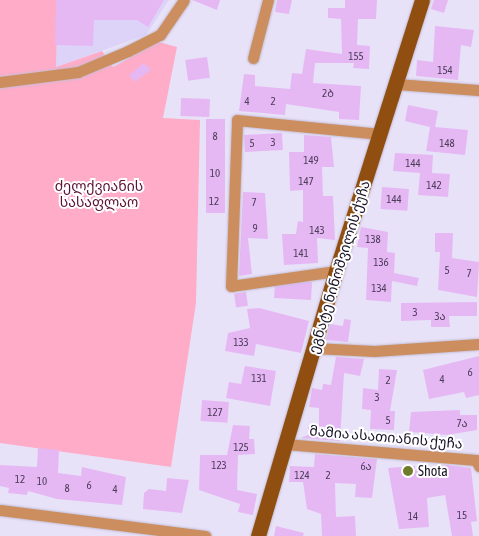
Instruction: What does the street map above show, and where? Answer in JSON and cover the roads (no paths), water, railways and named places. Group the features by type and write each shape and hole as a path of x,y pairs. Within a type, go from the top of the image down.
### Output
{"main road":[{"name":"ეგნატე ნინოშვილის ქუჩა","path":"258,536 336,271 422,0"}],"street":[{"path":"0,82 78,72 128,51 160,35 184,0"},
{"path":"253,58 268,0"},
{"path":"395,84 479,90"},
{"path":"336,271 231,286 237,120 380,134"},
{"path":"314,348 374,351 479,344"},
{"name":"მამია ასათიანის ქუჩა","path":"285,444 468,459 476,460 479,466"},
{"path":"0,510 205,536"}],"place":[{"name":"Shota","path":"408,471"}],"park label":[{"name":"ძელქვიანის სასაფლაო","path":"99,194"}]}
